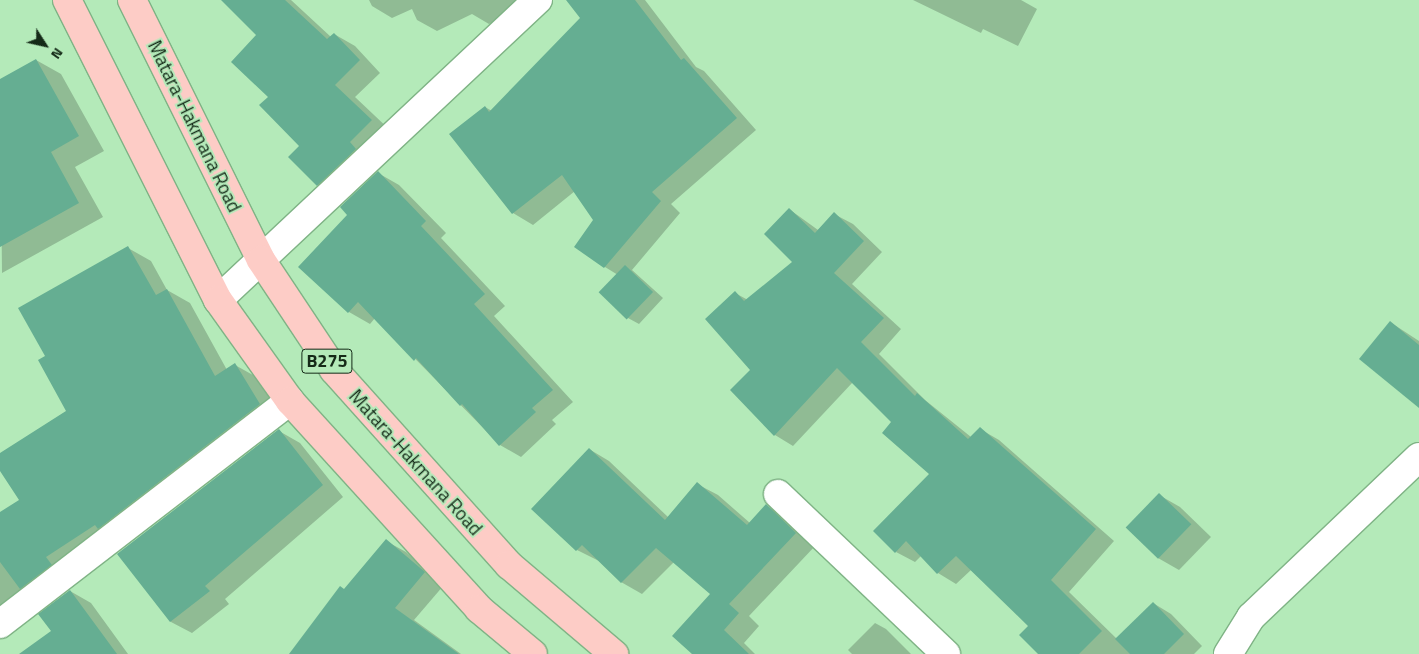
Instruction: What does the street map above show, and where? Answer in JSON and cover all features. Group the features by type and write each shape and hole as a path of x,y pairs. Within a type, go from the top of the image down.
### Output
{"main road":[{"name":"B275","path":"67,0 218,300 290,401 479,609 532,654"},
{"name":"Matara-Hakmana Road","path":"132,0 261,260 340,378 509,565 614,654"}],"street":[{"path":"218,300 538,0"},
{"path":"0,624 290,401"},
{"path":"1228,654 1251,617 1419,457"},
{"path":"778,494 946,654"}],"building":[{"path":"221,0 285,0 327,39 334,33 360,60 335,85 372,120 350,142 356,149 317,186 288,157 299,146 259,105 268,97 231,62 256,35"},
{"path":"566,0 635,0 681,60 684,58 737,118 652,192 661,201 604,268 574,247 593,220 562,175 512,214 449,134 485,106 489,112 580,18"},
{"path":"36,59 79,136 51,152 79,203 0,247 0,79"},
{"path":"378,171 426,221 421,226 485,294 474,304 553,390 532,408 536,412 499,446 462,404 460,406 416,358 414,361 358,302 348,313 298,267 347,215 340,207"},
{"path":"789,208 815,233 834,212 864,241 834,273 884,318 861,342 915,396 917,393 968,439 980,427 1096,529 1051,580 1102,631 1079,654 1038,654 1019,635 1028,626 956,556 937,574 906,541 895,553 873,531 929,474 882,433 891,422 837,368 774,436 730,390 750,370 705,319 735,291 744,301 792,262 764,234"},
{"path":"128,246 156,295 167,289 215,376 235,363 260,404 98,529 95,525 46,557 52,565 20,589 0,562 0,512 19,500 0,471 0,453 66,411 38,360 45,356 18,308"},
{"path":"625,265 653,292 627,319 599,292"},
{"path":"1390,321 1419,345 1419,408 1359,359"},
{"path":"279,429 323,485 205,586 210,591 170,622 117,554"},
{"path":"589,448 665,520 697,482 747,525 766,504 796,533 729,604 739,613 724,630 749,654 692,654 672,636 710,594 656,548 621,583 582,545 576,551 531,509"},
{"path":"1159,493 1191,524 1158,559 1126,528"},
{"path":"386,539 425,572 395,608 459,654 289,654 340,586 344,589"},
{"path":"70,590 117,654 19,654 51,631 38,614"},
{"path":"1153,602 1184,634 1164,654 1130,654 1115,639"}]}
